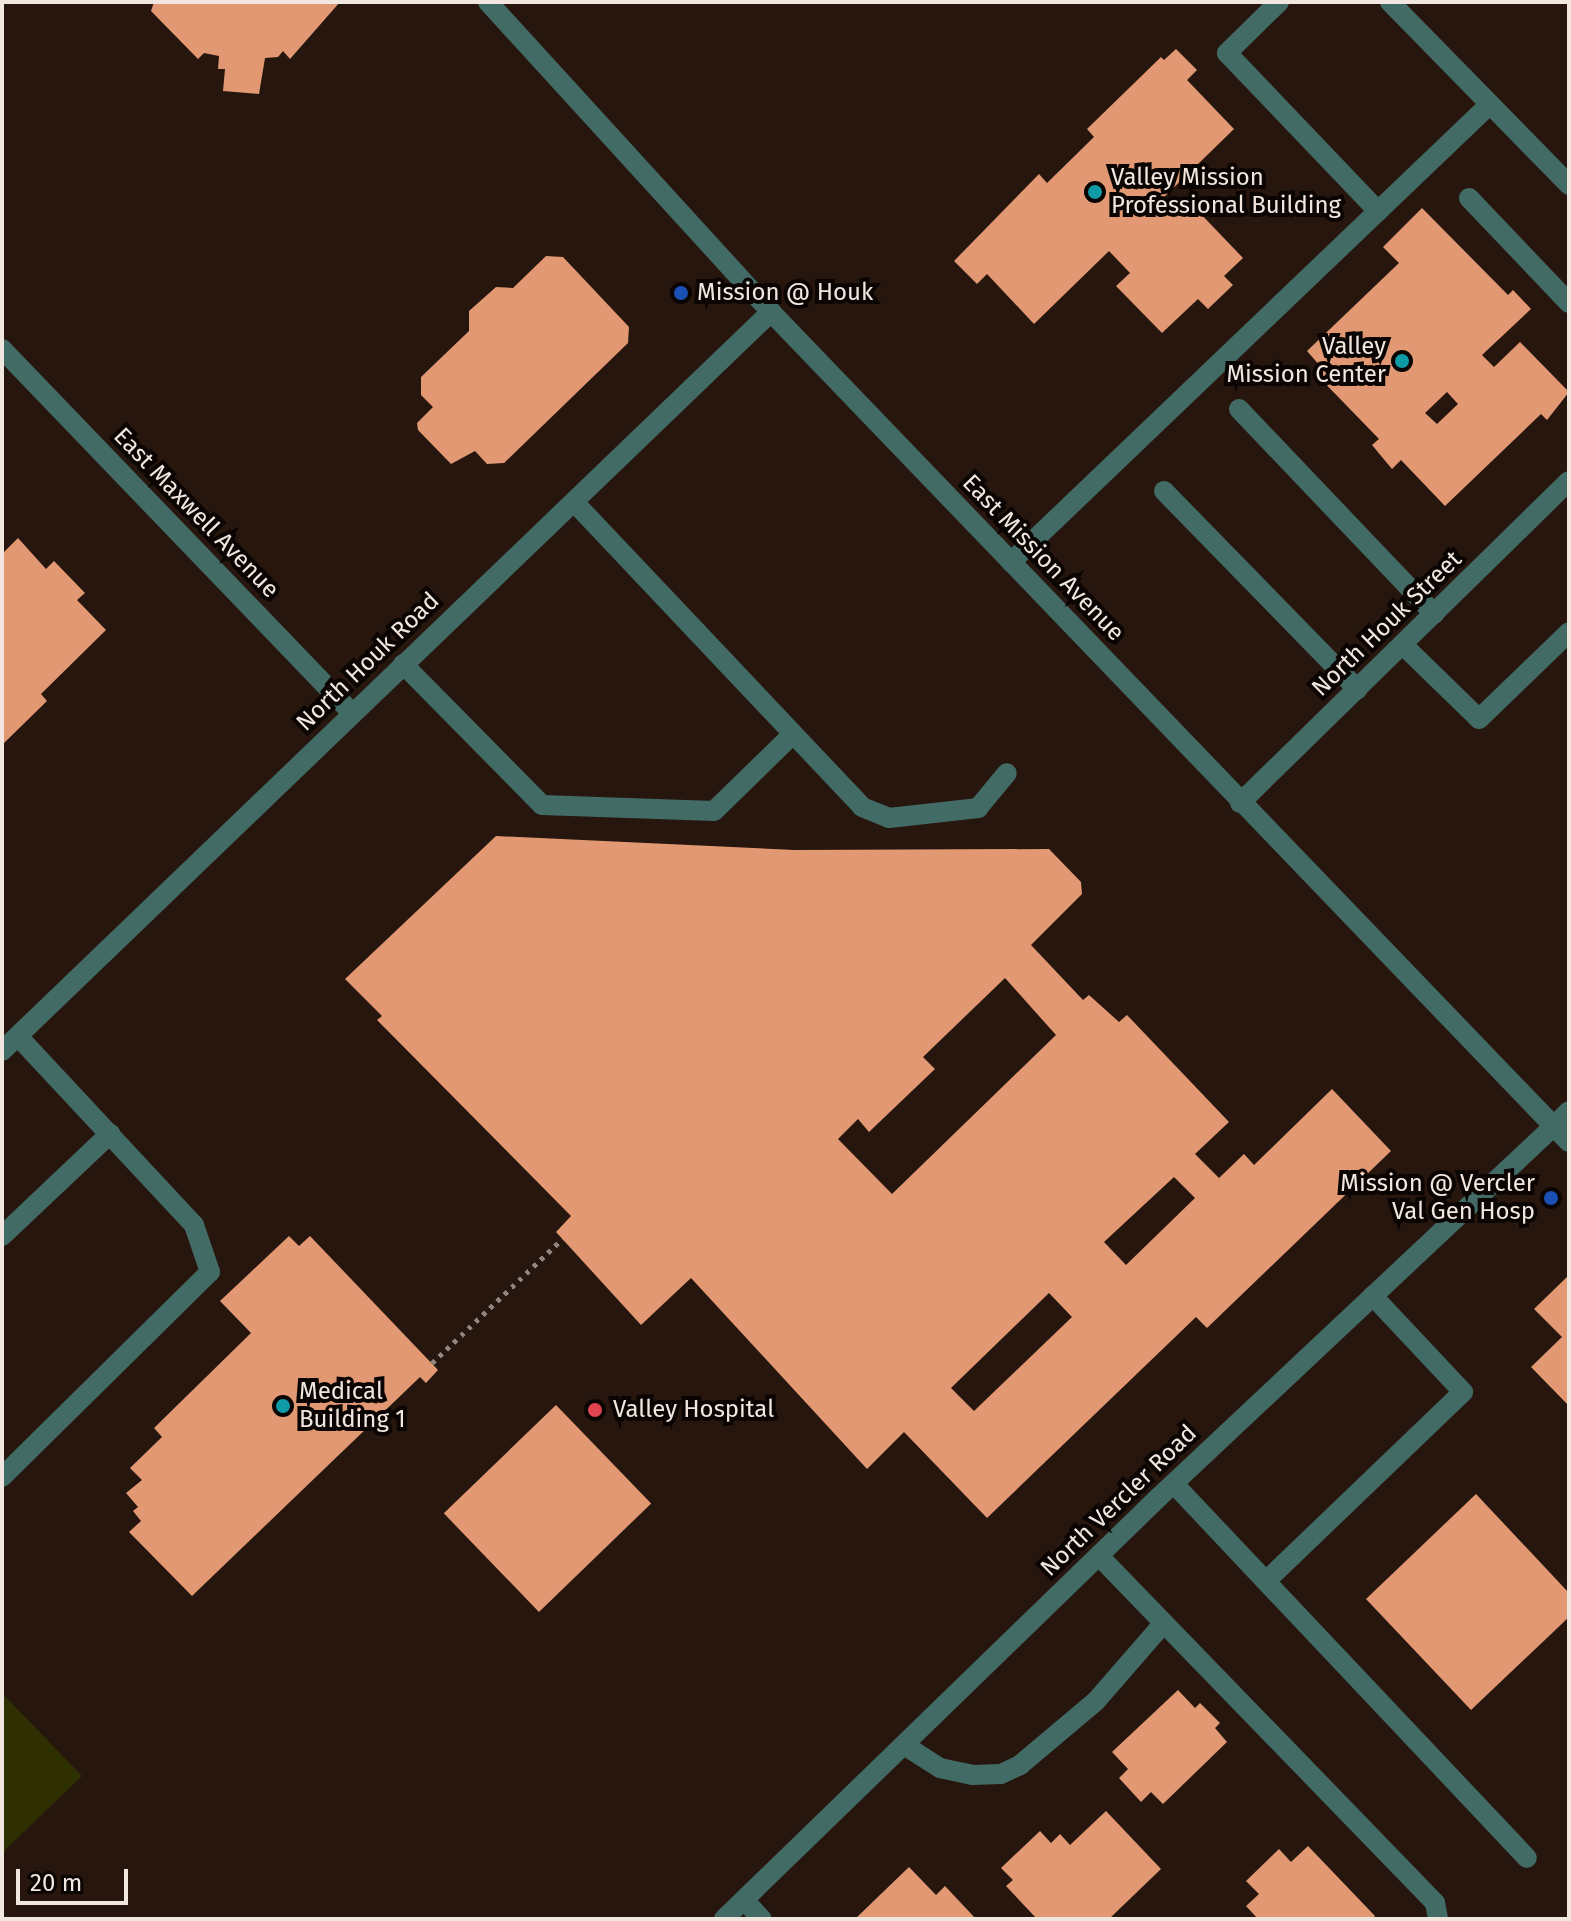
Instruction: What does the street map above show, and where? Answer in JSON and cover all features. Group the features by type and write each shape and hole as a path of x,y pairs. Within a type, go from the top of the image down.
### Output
{"street":[{"name":"East Mission Avenue","path":"488,2 771,312 1569,1142"},
{"path":"1279,2 1227,53 1378,211"},
{"path":"1390,2 1569,185"},
{"path":"1011,562 1489,105"},
{"path":"1469,198 1569,303"},
{"name":"North Houk Road","path":"2,1051 771,312"},
{"name":"East Maxwell Avenue","path":"2,349 352,713"},
{"path":"1239,409 1434,614"},
{"name":"North Houk Street","path":"1240,803 1569,481"},
{"path":"1164,491 1357,689"},
{"path":"574,502 862,807 889,818 978,808 1007,773"},
{"path":"1403,645 1479,719 1569,632"},
{"path":"403,664 542,805 714,811 792,735"},
{"path":"2,1477 210,1272 194,1225 18,1036"},
{"name":"North Vercler Road","path":"724,1919 1174,1484 1569,1111"},
{"path":"2,1236 110,1134"},
{"path":"1266,1581 1463,1392 1373,1296"},
{"path":"1174,1484 1527,1858"},
{"path":"1099,1556 1435,1903 1438,1919"},
{"path":"904,1745 940,1768 972,1775 1001,1774 1020,1765 1096,1701 1163,1624"},
{"path":"744,1900 762,1919"}],"path":[{"path":"432,1363 562,1239"}],"shaded area":[{"path":"2,1693 82,1776 5,1850 2,1862"}],"building":[{"path":"154,2 340,2 290,59 283,51 278,57 265,58 259,94 223,91 225,69 218,69 219,56 204,53 198,59 151,11"},
{"name":"Valley Mission Professional Building","path":"1176,49 1197,70 1187,80 1234,129 1160,201 1171,212 1181,203 1192,215 1197,210 1243,258 1224,276 1233,285 1208,309 1198,299 1162,333 1116,286 1130,273 1109,251 1034,324 987,274 977,284 954,261 1039,174 1047,183 1094,137 1087,129 1161,57 1164,60"},
{"name":"Valley Mission Center","path":"1422,208 1508,295 1513,290 1531,309 1482,355 1494,367 1520,342 1569,392 1547,420 1541,414 1445,506 1401,460 1392,469 1372,445 1379,439 1314,372 1321,367 1307,351 1399,263 1383,247","holes":["1447,392 1458,404 1437,424 1425,413"]},
{"path":"546,256 563,257 629,327 628,343 504,463 487,464 475,451 451,464 418,430 417,423 433,407 421,395 421,377 469,331 469,311 496,287 513,288"},
{"path":"18,538 46,569 54,561 85,593 77,600 106,630 41,694 47,701 2,745 2,554"},
{"path":"496,836 795,850 1049,849 1081,882 1082,894 1031,945 1083,1000 1089,995 1119,1022 1127,1015 1229,1122 1195,1154 1219,1178 1244,1154 1254,1165 1332,1089 1391,1151 1207,1328 1196,1317 987,1518 904,1432 867,1469 691,1278 641,1325 556,1232 571,1216 377,1020 382,1016 345,979","holes":["1005,978 1056,1035 892,1194 838,1139 858,1119 869,1132 935,1069 923,1057","1174,1177 1195,1198 1126,1265 1104,1242","1049,1293 1072,1317 974,1411 951,1388"]},
{"name":"Medical Building 1","path":"289,1236 299,1246 310,1236 438,1370 426,1383 420,1377 192,1596 129,1532 141,1521 133,1511 138,1507 126,1493 142,1480 130,1468 162,1437 154,1428 251,1333 220,1301"},
{"path":"1569,1275 1569,1406 1531,1367 1562,1337 1534,1309"},
{"path":"556,1405 651,1504 539,1612 444,1513"},
{"path":"1476,1494 1569,1593 1569,1617 1471,1710 1366,1599"},
{"path":"1178,1690 1195,1708 1200,1703 1220,1723 1215,1728 1227,1742 1163,1804 1151,1792 1141,1802 1119,1778 1128,1769 1112,1752"},
{"path":"1106,1811 1161,1869 1109,1919 1037,1919 1006,1886 1013,1880 1001,1868 1040,1831 1051,1843 1060,1834 1070,1845"},
{"path":"1308,1846 1375,1916 1372,1919 1258,1919 1246,1906 1259,1894 1246,1881 1279,1849 1291,1862"},
{"path":"909,1867 936,1895 945,1886 976,1919 855,1919"}],"place":[{"name":"Valley Mission Professional Building","path":"1095,192"},
{"name":"Mission @ Houk","path":"681,293"},
{"name":"Valley Mission Center","path":"1402,361"},
{"name":"Mission @ Vercler Val Gen Hosp","path":"1551,1198"},
{"name":"Medical Building 1","path":"283,1406"},
{"name":"Valley Hospital","path":"595,1410"}]}
